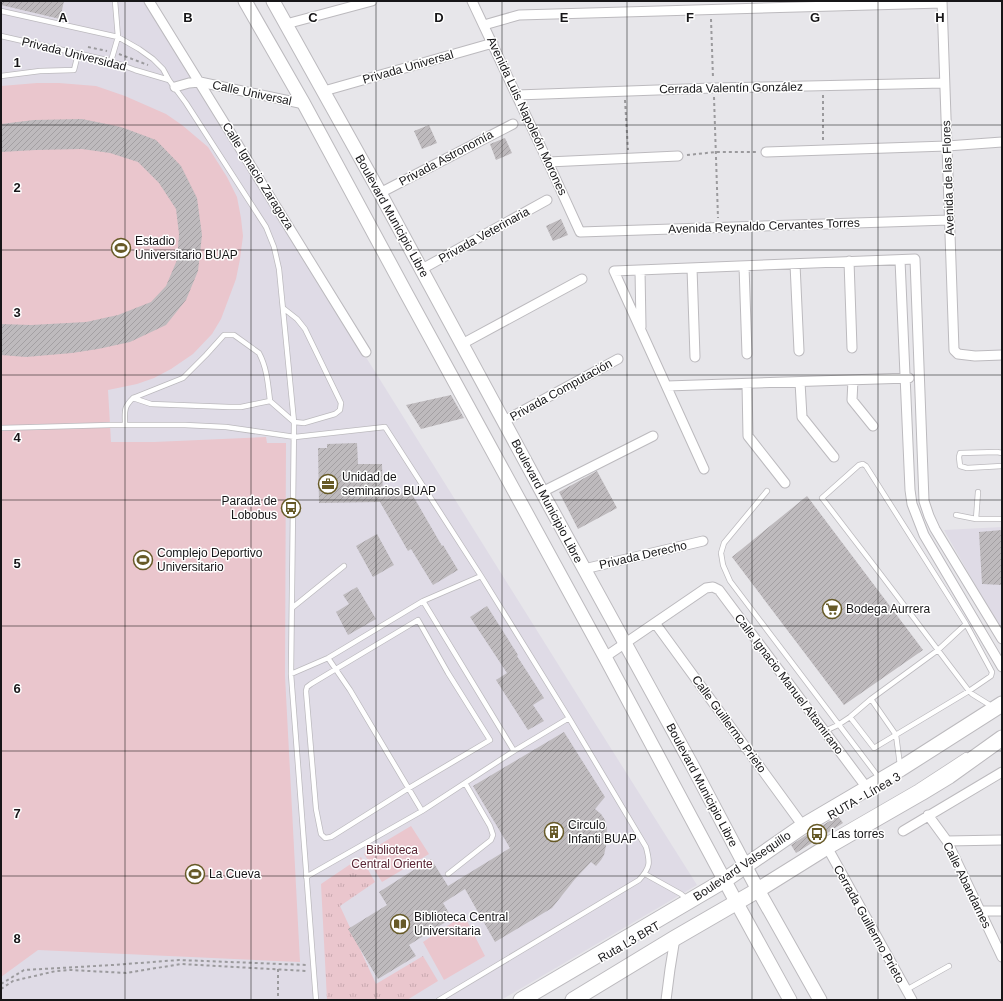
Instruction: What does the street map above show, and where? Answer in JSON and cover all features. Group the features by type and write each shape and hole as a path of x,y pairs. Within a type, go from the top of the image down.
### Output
{"main road":[{"name":"Boulevard Municipio Libre","path":"245,1 304,104 604,657 733,879 756,886 820,1000"},
{"name":"Boulevard Municipio Libre","path":"274,1 422,269 693,767 733,879 737,898 790,1000"},
{"name":"Boulevard Valsequillo","path":"521,1000 733,879 803,826 874,786 999,709"},
{"name":"Boulevard Valsequillo","path":"571,998 675,938 825,844 921,793 949,776 1002,738"}],"street":[{"name":"Calle Ignacio Zaragoza","path":"150,1 366,352"},
{"path":"286,24 372,1"},
{"name":"Avenida Luis Napoleón Morones","path":"472,1 493,43 580,232"},
{"path":"484,25 519,15 942,2"},
{"name":"Avenida de las Flores","path":"942,2 954,350 958,354 975,356 1002,355"},
{"name":"Privada Universal","path":"324,91 493,43"},
{"path":"175,87 200,82"},
{"name":"Calle Universal","path":"200,82 304,104"},
{"name":"Cerrada Valentín González","path":"517,95 714,88 944,83"},
{"name":"Privada Astronomía","path":"380,193 512,124"},
{"path":"766,152 947,146 1001,142"},
{"path":"548,162 678,156"},
{"name":"Privada Veterinaria","path":"422,269 547,200"},
{"name":"Avenida Reynaldo Cervantes Torres","path":"580,232 949,220"},
{"path":"704,469 614,271 915,259 924,501 935,529 1002,639"},
{"path":"900,260 904,378 912,504 924,535 1002,667"},
{"path":"848,262 852,348"},
{"path":"795,264 799,351"},
{"path":"744,266 747,354"},
{"path":"692,268 695,358"},
{"path":"640,270 641,330"},
{"path":"462,344 582,279"},
{"name":"Privada Computación","path":"504,421 618,359"},
{"path":"667,386 919,378"},
{"path":"852,380 852,400 873,426"},
{"path":"800,382 802,417 834,457"},
{"path":"747,384 748,436 785,482"},
{"path":"542,492 653,436"},
{"path":"912,504 924,501"},
{"name":"Privada Derecho","path":"584,569 702,541"},
{"name":"Calle Ignacio Manuel Altamirano","path":"655,623 706,588 713,587 719,590 825,731 874,786"},
{"path":"964,602 975,595"},
{"path":"604,657 655,623"},
{"name":"Calle Guillermo Prieto","path":"655,623 803,826"},
{"path":"991,648 1002,642"},
{"path":"903,831 1002,772"},
{"name":"Calle Abandames","path":"928,815 947,841 1002,957"},
{"path":"947,841 1002,840"},
{"name":"Cerrada Guillermo Prieto","path":"825,844 912,1000"},
{"path":"980,911 1002,911"},
{"path":"666,1000 675,938"}],"lane":[{"path":"111,61 118,37 115,1"},
{"name":"Privada Universidad","path":"1,11 118,37 139,48 153,59 163,69 169,80 186,102 266,227 274,247 278,262 295,437 291,674 316,1000"},
{"name":"Privada Universidad","path":"1,36 111,61 169,80"},
{"path":"1,76 40,71 74,70 78,54"},
{"path":"125,425 126,405 133,398 183,378 224,335 234,335 259,353 264,364 268,380 270,401 294,422 304,423 335,414 340,410 341,403 305,329 298,319 283,308"},
{"path":"133,398 151,404 229,407 241,407 270,401"},
{"path":"1,428 185,425 226,427 295,437 385,427 481,576 569,718 646,847 650,862 645,874 639,880 439,1000"},
{"path":"1002,453 960,453 959,457 960,466 967,468 1002,466"},
{"path":"850,717 874,748 969,691 991,676 992,672 966,624 866,466 863,464 859,465 822,498 969,691 999,709"},
{"path":"767,491 724,543 721,552 723,565 730,581 838,725 874,786"},
{"path":"976,519 978,492"},
{"path":"956,515 976,519 1002,519"},
{"path":"292,608 344,566"},
{"path":"291,674 328,658 423,601 481,576"},
{"path":"423,601 514,751"},
{"path":"418,620 448,673 490,740 409,788 331,837 325,838 321,834 316,810 306,691 307,687 311,684 336,669 418,620"},
{"path":"825,731 850,717 871,699 938,650 966,624"},
{"path":"328,658 365,714 422,811"},
{"path":"871,699 896,735 900,769"},
{"path":"306,878 422,811 514,751 569,718"},
{"path":"825,844 970,752"},
{"path":"448,874 491,840 493,835 490,826 465,783"},
{"name":"RUTA - Línea 3","path":"733,879 805,830 874,786"},
{"path":"645,874 681,894 688,905"},
{"path":"571,998 737,898"},
{"name":"Ruta L3 BRT","path":"531,1000 688,905"},
{"path":"906,990 949,966"}],"path":[{"path":"711,10 718,228"},
{"path":"823,86 824,150"},
{"path":"625,91 629,158"},
{"path":"678,156 716,152 766,152"},
{"path":"1,984 24,970 179,960 314,965"},
{"path":"1,989 13,981 56,971 71,970 126,973 181,964 314,971"},
{"path":"278,969 278,1000"}],"shaded area":[{"path":"1,1 143,1 697,885 501,1000 1,1000"},
{"path":"1002,527 1002,632 944,530"}],"green space":[{"name":"Complejo Deportivo Universitario","path":"37,83 96,86 125,96 166,114 182,125 208,147 227,177 237,197 243,236 240,259 236,279 221,319 212,334 193,354 171,369 154,378 137,384 108,390 111,442 154,442 266,437 267,443 286,443 285,676 300,962 38,950 1,977 1,86"},
{"name":"Biblioteca Central Oriente","path":"411,826 429,854 382,882 364,854"},
{"path":"361,857 375,882 340,906 376,984 423,956 438,981 407,1000 327,1000 321,884"},
{"path":"464,915 485,956 444,980 423,942"}],"building":[{"path":"1,1 64,1 60,19 1,5"},
{"path":"82,119 121,127 156,140 181,166 197,198 202,235 198,271 186,300 166,325 130,342 72,353 26,357 1,355 1,324 31,325 86,322 118,315 151,302 166,286 177,260 179,234 176,209 159,183 138,162 110,153 82,149 1,152 1,124 34,120"},
{"path":"429,125 437,143 422,149 414,131"},
{"path":"505,138 512,153 496,160 490,144"},
{"path":"561,219 568,235 553,241 546,226"},
{"path":"451,395 464,418 421,429 406,405"},
{"path":"357,443 358,464 382,464 383,497 396,490 399,495 409,489 442,546 443,545 458,570 433,585 411,549 408,551 380,502 319,503 318,448 327,448 327,444"},
{"path":"597,471 617,508 578,529 559,492"},
{"name":"Bodega Aurrera","path":"807,496 923,650 844,705 732,557"},
{"path":"1002,530 1002,585 982,584 979,532"},
{"path":"377,534 394,565 373,577 356,546"},
{"path":"357,587 376,619 348,635 336,612 349,604 343,595"},
{"path":"487,606 544,698 533,705 544,721 528,730 496,680 507,673 470,617"},
{"name":"Circulo Infanti BUAP","path":"564,732 605,797 595,809 605,820 607,827 606,846 601,860 596,866 591,862 575,879 552,908 495,942 465,889 443,903 452,918 409,945 416,956 378,979 348,929 387,905 379,892 431,859 448,886 510,848 473,786"},
{"name":"Las torres","path":"838,816 843,823 796,853 791,845"}],"place":[{"name":"Estadio Universitario BUAP","path":"121,248"},
{"name":"Unidad de seminarios BUAP","path":"328,484"},
{"name":"Parada de Lobobus","path":"291,508"},
{"name":"Complejo Deportivo Universitario","path":"143,560"},
{"name":"Bodega Aurrera","path":"832,609"},
{"name":"Circulo Infanti BUAP","path":"554,832"},
{"name":"Las torres","path":"817,834"},
{"name":"La Cueva","path":"195,874"},
{"name":"Biblioteca Central Universitaria","path":"400,924"}]}
